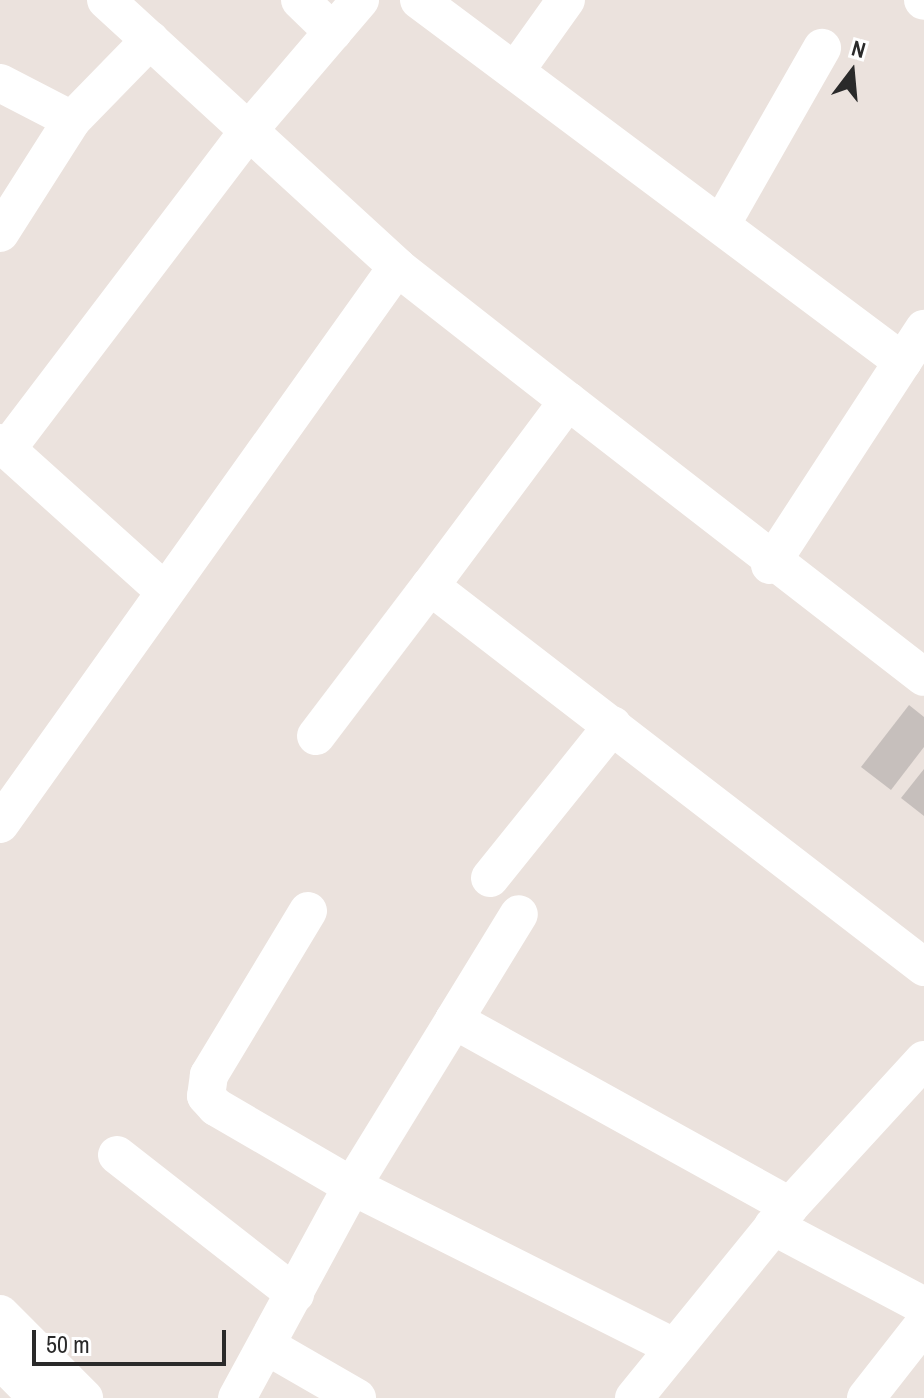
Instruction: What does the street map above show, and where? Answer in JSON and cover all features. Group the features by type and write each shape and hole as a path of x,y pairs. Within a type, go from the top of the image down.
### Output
{"street":[{"path":"106,0 397,267 770,565 924,677"},
{"path":"300,0 333,32"},
{"path":"162,589 4,446 249,130 360,0"},
{"path":"419,0 903,362"},
{"path":"516,70 566,0"},
{"path":"2,226 72,120 150,40"},
{"path":"721,225 822,48"},
{"path":"0,83 72,120"},
{"path":"6,801 50,752 162,589 397,267"},
{"path":"770,565 924,329"},
{"path":"316,736 568,401"},
{"path":"430,586 924,967"},
{"path":"490,878 613,725"},
{"path":"308,911 209,1075 206,1096 352,1186 673,1347"},
{"path":"237,1398 352,1186 519,914"},
{"path":"454,1020 782,1216 924,1306"},
{"path":"634,1398 782,1216 918,1077"},
{"path":"117,1155 295,1294"},
{"path":"0,1314 84,1398"},
{"path":"866,1398 924,1324"},
{"path":"267,1346 357,1398"},
{"path":"0,1360 38,1398"}],"building":[{"path":"909,705 924,717 924,747 891,790 861,767"},
{"path":"924,769 924,816 901,798"}]}
